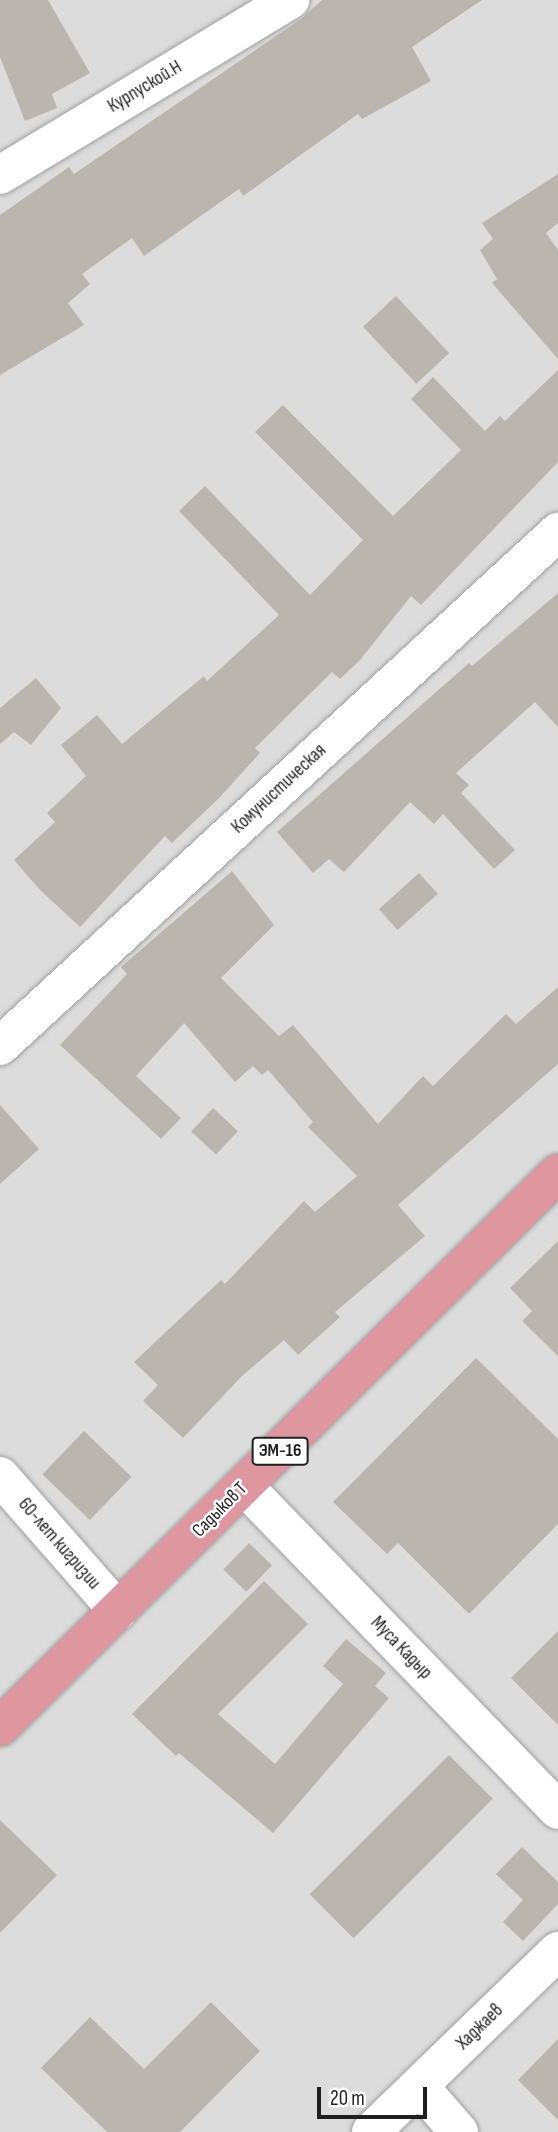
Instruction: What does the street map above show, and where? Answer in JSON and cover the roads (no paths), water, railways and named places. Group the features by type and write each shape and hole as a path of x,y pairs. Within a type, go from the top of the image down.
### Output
{"highway":[{"name":"Садыков Т","path":"0,1727 558,1173"}],"street":[{"name":"Курпуской.Н","path":"2,165 290,0"},
{"name":"Комунистическая","path":"0,1046 558,532"},
{"name":"60-лет кигризии","path":"0,1476 118,1611"},
{"name":"Муса Кадыр","path":"244,1486 558,1810"},
{"name":"Хаджаев","path":"371,2132 558,1951"},
{"path":"419,2086 459,2132"}]}
